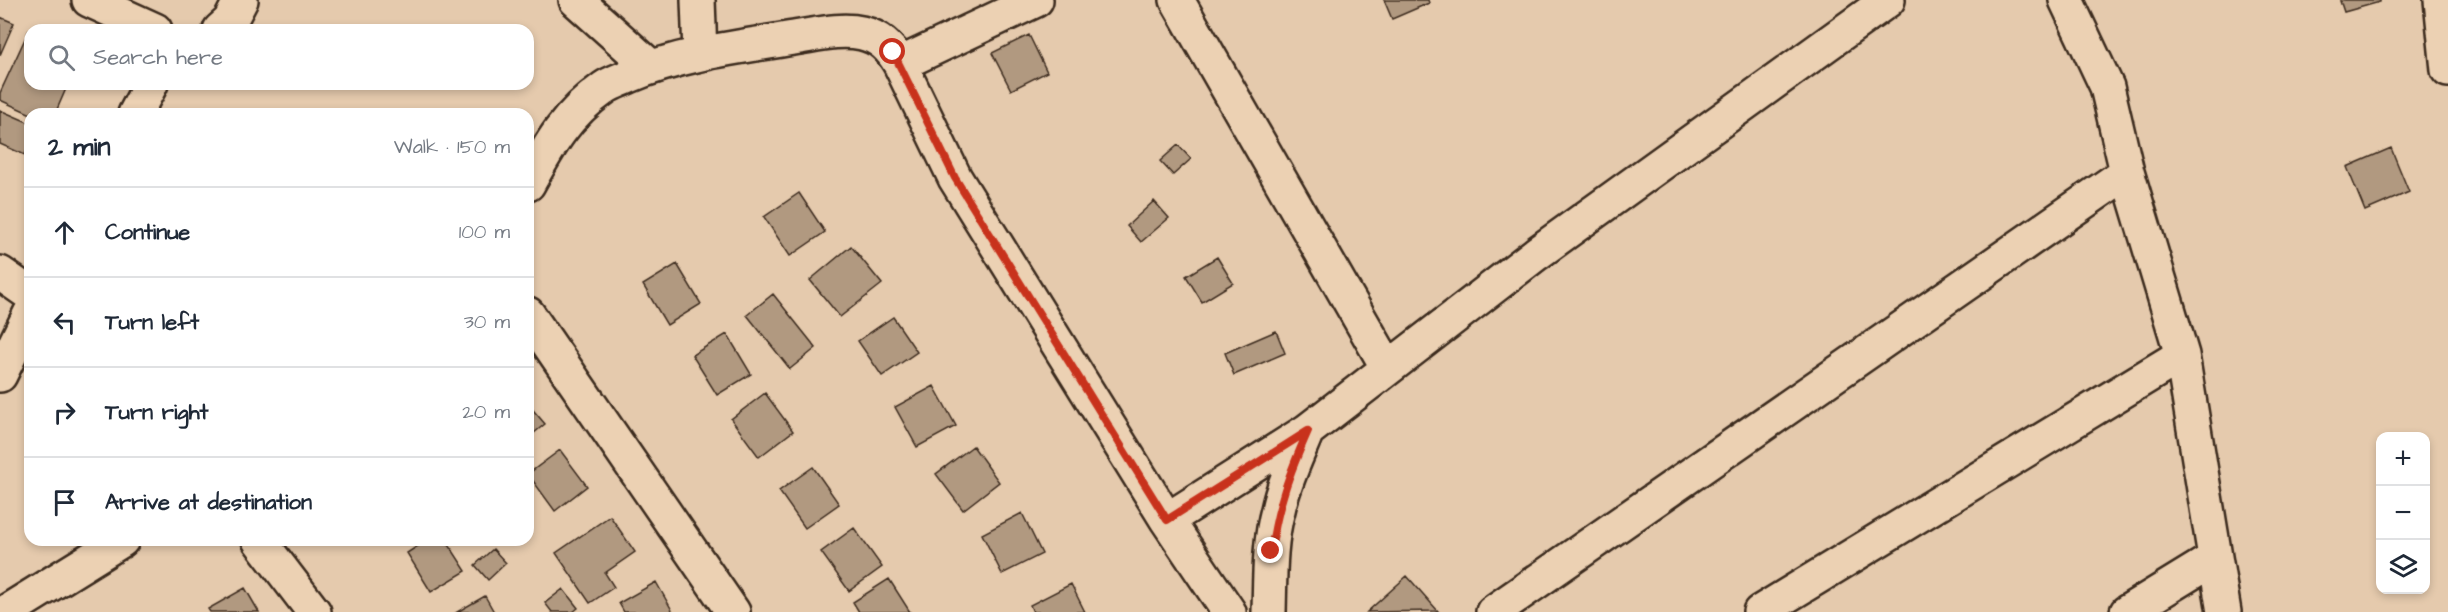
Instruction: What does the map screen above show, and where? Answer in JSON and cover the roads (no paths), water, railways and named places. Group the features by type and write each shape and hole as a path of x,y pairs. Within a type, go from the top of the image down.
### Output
{"street":[{"path":"89,0 142,24"},
{"path":"227,24 241,0"},
{"path":"576,0 651,67"},
{"path":"698,0 700,54"},
{"path":"900,64 1036,0"},
{"path":"1177,0 1388,368"},
{"path":"1167,520 1308,431 1536,254 1888,0"},
{"path":"2066,0 2107,87 2127,171 2182,356 2224,612"},
{"path":"2441,0 2448,70"},
{"path":"534,173 553,140 576,109 607,86 651,67 700,54 847,31 861,33 885,43 900,64 955,178 1167,520 1229,612"},
{"path":"138,108 148,90"},
{"path":"1493,612 2127,171"},
{"path":"0,273 24,290"},
{"path":"534,324 733,612"},
{"path":"0,375 24,326"},
{"path":"1760,612 2182,356"},
{"path":"1269,612 1271,551 1278,510 1290,473 1308,431"},
{"path":"6,612 112,546"},
{"path":"264,546 314,612"},
{"path":"2127,612 2215,558"}]}
